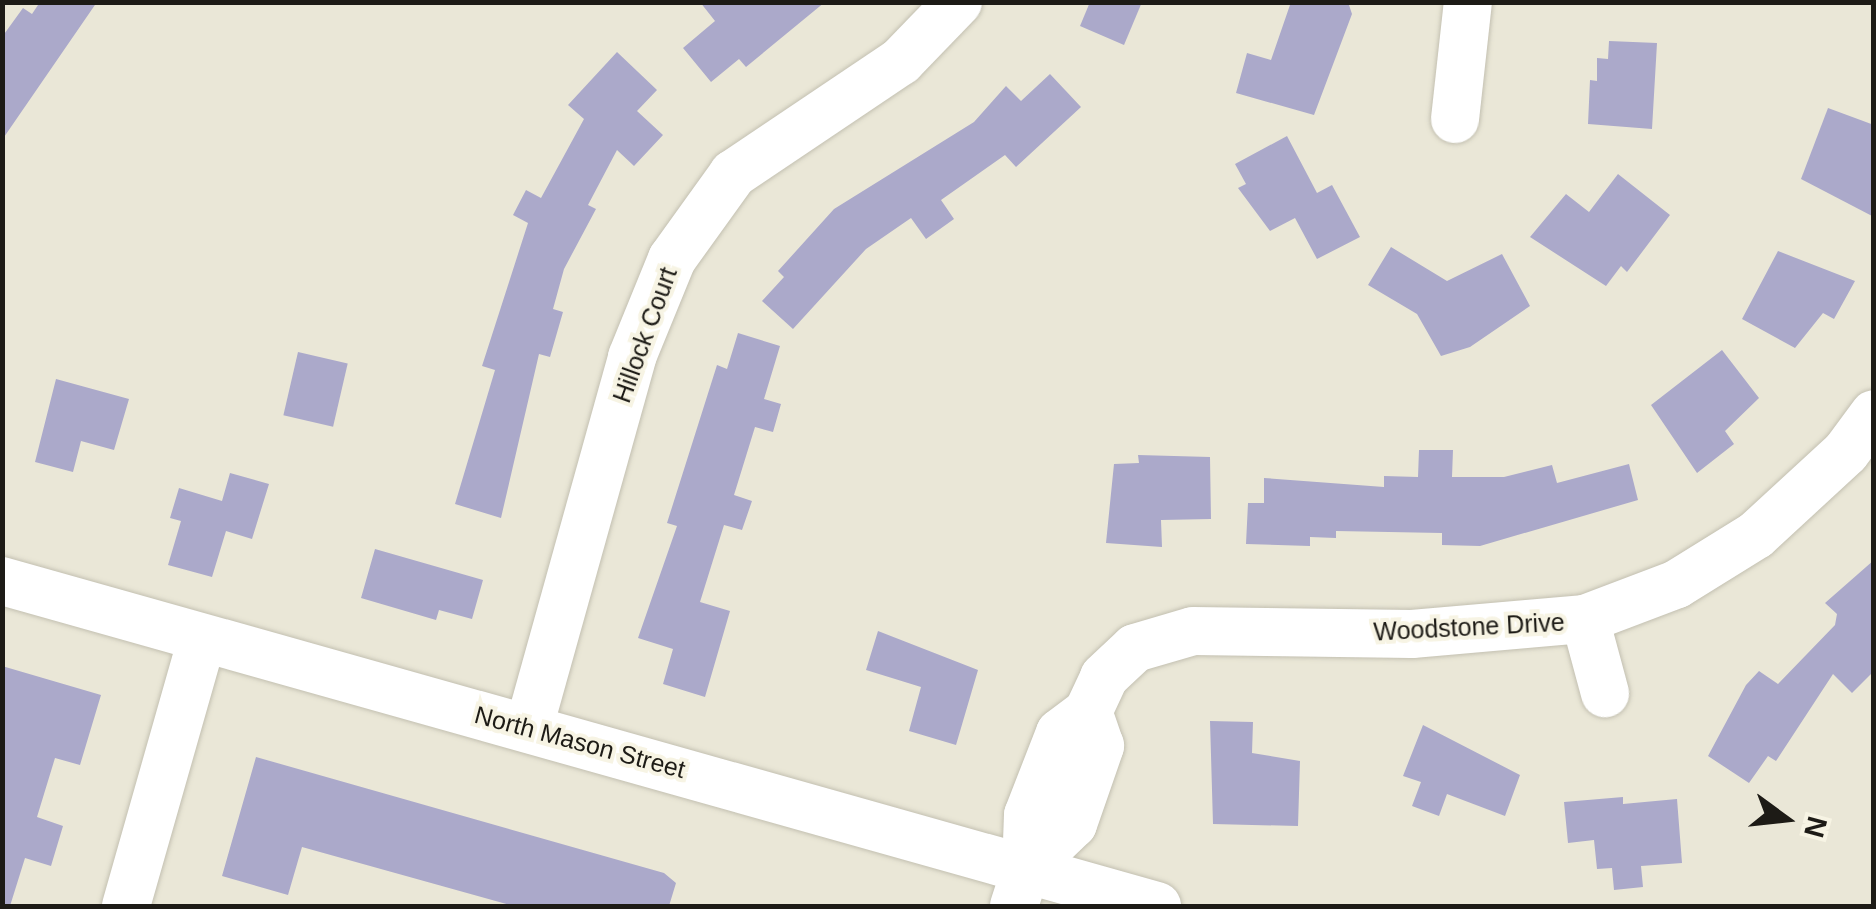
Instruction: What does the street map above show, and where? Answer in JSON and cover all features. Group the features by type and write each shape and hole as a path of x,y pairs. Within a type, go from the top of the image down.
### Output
{"street":[{"name":"Hillock Court","path":"528,728 632,357 672,259 734,174 901,61 958,2"},
{"path":"1455,119 1468,2"},
{"name":"Woodstone Drive","path":"1020,888 1074,824 1100,746 1088,712 1120,658 1193,631 1412,634 1585,619 1677,584 1756,535 1846,452 1874,414"},
{"name":"North Mason Street","path":"2,582 528,728 1020,888 1157,906"},
{"path":"1585,619 1604,693"},
{"path":"126,906 202,639"}],"building":[{"path":"40,2 97,2 2,140 2,37 23,8 32,14"},
{"path":"700,2 825,2 746,67 739,59 711,82 683,48 715,21"},
{"path":"1090,2 1142,2 1124,45 1080,26"},
{"path":"1291,2 1348,2 1352,14 1314,115 1236,93 1247,53 1271,60"},
{"path":"1609,41 1657,43 1652,129 1588,124 1590,80 1597,81 1597,58 1608,59"},
{"path":"617,52 657,90 637,111 663,135 634,166 617,150 588,205 596,209 564,269 553,309 563,312 550,357 539,354 501,518 455,504 495,370 482,366 528,223 513,215 526,190 541,198 584,119 568,105"},
{"path":"1050,74 1081,107 1016,167 1005,155 941,200 954,219 926,239 911,218 866,249 793,329 762,301 784,277 778,271 834,209 974,122 1006,86 1021,101"},
{"path":"1828,108 1874,125 1874,217 1801,179"},
{"path":"1287,136 1317,193 1332,185 1360,237 1317,259 1295,218 1270,231 1238,188 1246,184 1235,164"},
{"path":"1618,174 1670,215 1627,272 1621,266 1606,286 1530,237 1566,194 1589,212"},
{"path":"1391,247 1447,281 1502,254 1530,306 1470,347 1441,356 1417,314 1368,285"},
{"path":"1778,251 1855,281 1834,319 1823,313 1795,348 1742,319"},
{"path":"738,333 780,346 764,399 781,404 773,432 755,427 734,495 752,501 742,530 724,525 700,602 730,611 705,697 663,684 673,649 638,638 677,526 667,523 717,365 727,369"},
{"path":"1722,350 1759,398 1725,431 1734,444 1697,473 1651,405"},
{"path":"298,352 348,363 333,427 283,415"},
{"path":"56,379 129,399 114,450 81,441 73,472 35,462"},
{"path":"1419,450 1453,450 1452,477 1504,477 1552,465 1557,483 1629,464 1638,500 1480,546 1442,545 1442,533 1336,531 1336,538 1310,537 1310,546 1246,544 1248,503 1264,503 1264,478 1384,487 1384,476 1418,477"},
{"path":"1138,455 1210,457 1211,519 1161,520 1162,547 1106,543 1114,464 1139,463"},
{"path":"230,473 269,484 252,539 226,531 212,577 168,565 181,521 170,518 179,488 222,501"},
{"path":"375,549 483,580 472,619 439,610 436,620 361,598"},
{"path":"1874,560 1874,671 1852,693 1833,674 1776,761 1768,756 1749,783 1708,756 1746,685 1759,671 1778,684 1835,625 1837,614 1825,603"},
{"path":"878,631 978,670 956,745 909,731 921,687 866,670"},
{"path":"2,666 101,695 80,765 55,758 37,817 63,826 51,866 25,858 10,906 2,906"},
{"path":"1210,721 1253,722 1252,753 1300,761 1298,826 1213,824"},
{"path":"1423,725 1520,775 1505,816 1447,794 1439,816 1412,806 1421,782 1403,776"},
{"path":"256,757 664,873 676,883 669,906 514,906 302,847 288,895 222,876"},
{"path":"1623,797 1623,804 1677,799 1682,863 1641,866 1643,887 1614,890 1612,868 1597,869 1594,840 1568,843 1564,802"}]}
